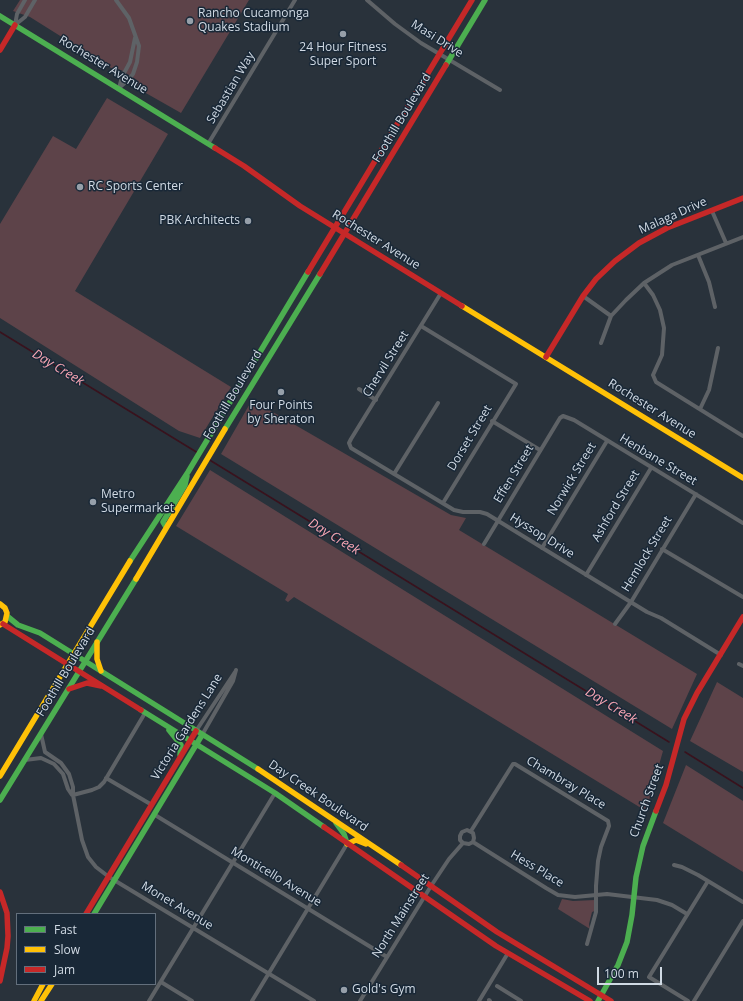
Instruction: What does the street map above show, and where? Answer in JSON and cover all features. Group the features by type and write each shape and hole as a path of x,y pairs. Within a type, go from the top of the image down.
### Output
{"main road":[{"name":"Foothill Boulevard","path":"0,776 130,561 199,454 472,0"},
{"name":"Foothill Boulevard","path":"0,800 485,0"},
{"name":"Rochester Avenue","path":"0,16 244,166 294,202 743,478"},
{"path":"0,50 15,25"},
{"name":"Malaga Drive","path":"546,357 583,296 596,280 615,261 639,243 667,228 743,198"},
{"path":"166,528 163,522 185,485 188,472"},
{"path":"0,604 5,608 7,616 1,625"},
{"name":"Day Creek Boulevard","path":"7,616 18,625 40,633 276,780 497,932 611,1001"},
{"name":"Church Street","path":"598,1001 614,973 624,949 630,928 639,862 643,846 666,785 684,719 697,693 743,617"},
{"name":"Day Creek Boulevard","path":"1,625 67,664 275,793 508,953 590,1001"},
{"path":"97,642 97,659 101,671"},
{"path":"68,690 88,683 101,686"},
{"path":"167,726 181,745 180,758"},
{"name":"Victoria Gardens Lane","path":"87,913 196,731"},
{"name":"Victoria Gardens Lane","path":"95,913 202,735"},
{"path":"332,818 344,834 348,844 356,840 374,846"},
{"path":"0,892 7,913 8,936 0,980"},
{"path":"34,1001 42,985"},
{"path":"41,1001 51,985"}],"street":[{"path":"15,25 17,14 25,0"},
{"path":"15,25 25,16 35,0"},
{"path":"116,0 128,16 139,46 135,68 128,80 119,88"},
{"name":"Sebastian Way","path":"208,144 295,0"},
{"name":"Masi Drive","path":"367,0 395,24 421,43 500,90"},
{"path":"119,88 122,77 130,62 135,38"},
{"path":"712,211 726,243"},
{"path":"601,343 611,316 644,283 672,266 698,254 743,237"},
{"path":"698,254 715,307"},
{"path":"644,283 657,303 664,328 662,355 653,375 654,378 659,385 743,436"},
{"name":"Chervil Street","path":"349,445 351,439 441,293"},
{"path":"583,296 611,316"},
{"name":"Dorset Street","path":"421,326 516,384 443,503"},
{"path":"700,409 709,390 718,348"},
{"path":"359,389 376,400"},
{"path":"394,474 438,403"},
{"name":"Henbane Street","path":"563,416 569,417 743,523"},
{"name":"Effen Street","path":"484,544 540,450 560,418 563,416"},
{"path":"492,421 540,450"},
{"name":"Norwick Street","path":"542,548 607,441"},
{"name":"Hyssop Drive","path":"349,445 354,450 458,512 480,512 498,520 630,602 652,615 661,618 721,654"},
{"name":"Ashford Street","path":"586,575 651,468"},
{"name":"Hemlock Street","path":"615,624 696,494"},
{"path":"662,549 743,598"},
{"name":"Victoria Gardens Lane","path":"196,731 228,680 236,670 233,681 202,735"},
{"path":"72,795 99,787 145,713"},
{"name":"Monet Avenue","path":"41,734 45,752 61,763 69,774 73,787 72,795 85,850 93,863 109,877 314,1001"},
{"name":"Monet Avenue","path":"25,760 41,758 54,764 63,774 68,790 72,795"},
{"name":"Chambray Place","path":"471,831 513,764 515,764 608,821 609,826 602,841 599,854 596,895"},
{"path":"106,778 152,805"},
{"path":"149,1001 275,793"},
{"name":"Monticello Avenue","path":"154,815 387,957"},
{"path":"467,830 471,831 474,835 473,842 469,844 463,843 460,840 461,834 467,830"},
{"name":"Hess Place","path":"473,842 556,894 575,897 607,894 663,902 687,914"},
{"name":"North Mainstreet","path":"360,1001 424,896 449,859 463,843"},
{"path":"252,1001 348,844"},
{"path":"674,865 682,867 708,880 743,902"},
{"path":"688,1001 649,977 708,880"},
{"path":"587,944 591,935 596,912 596,895"},
{"path":"694,1001 743,922"},
{"path":"479,1001 508,953"},
{"path":"161,982 192,1001"},
{"path":"497,986 521,1001"}],"shaded area":[{"path":"20,0 249,0 181,113 137,88 137,80 121,70 116,71 30,17 13,11"},
{"path":"107,98 168,134 75,291 231,387 200,438 179,431 0,318 0,224 53,136 76,149"},
{"path":"252,400 451,515 466,518 459,530 697,674 672,729 221,454"},
{"path":"210,470 663,751 646,811 294,597 288,602 285,600 288,594 176,526"},
{"path":"717,682 743,698 743,772 690,741"},
{"path":"686,765 743,801 743,872 663,823"},
{"path":"562,899 573,901 595,900 595,911 592,912 589,924 590,929 558,909"}],"waterway":[{"name":"Day Creek","path":"0,332 198,453"},
{"name":"Day Creek","path":"208,459 669,742"},
{"name":"Day Creek","path":"685,752 743,788"}],"traffic: fast":[{"path":"446,65 485,0"},
{"path":"0,16 215,148"},
{"path":"130,561 188,472 308,272"},
{"path":"225,429 320,274"},
{"path":"166,527 163,522 185,485 187,476"},
{"path":"0,800 136,579"},
{"path":"7,616 18,625 40,633 258,769"},
{"path":"141,710 275,793 324,827"},
{"path":"169,730 181,745 180,755"},
{"path":"95,913 202,735"},
{"path":"598,1001 618,965 627,942 632,915 636,877 643,846 656,811"},
{"path":"336,823 344,834 347,843"}],"traffic: slow":[{"path":"462,306 743,478"},
{"path":"136,579 225,429"},
{"path":"0,776 130,561"},
{"path":"0,604 5,608 7,613 5,622 0,625"},
{"path":"97,642 97,659 101,671"},
{"path":"258,769 401,865"},
{"path":"347,844 356,840 366,844"},
{"path":"34,1001 42,985"},
{"path":"41,1001 51,985"}],"traffic: jam":[{"path":"308,272 472,0"},
{"path":"0,50 15,25"},
{"path":"320,274 446,65"},
{"path":"215,148 244,166 300,206 462,306"},
{"path":"546,357 583,296 596,279 615,261 639,243 667,228 743,198"},
{"path":"656,811 666,785 684,719 697,693 743,617"},
{"path":"3,624 141,710"},
{"path":"69,689 87,683 101,686"},
{"path":"87,913 196,731"},
{"path":"324,827 496,946 590,1001"},
{"path":"401,865 497,932 611,1001"},
{"path":"0,892 7,913 8,936 0,981"}],"place":[{"name":"Rancho Cucamonga Quakes Stadium","path":"190,21"},
{"name":"24 Hour Fitness Super Sport","path":"343,34"},
{"name":"RC Sports Center","path":"80,187"},
{"name":"PBK Architects","path":"248,221"},
{"name":"Four Points by Sheraton","path":"281,392"},
{"name":"Metro Supermarket","path":"93,502"},
{"name":"Gold's Gym","path":"344,990"}]}
